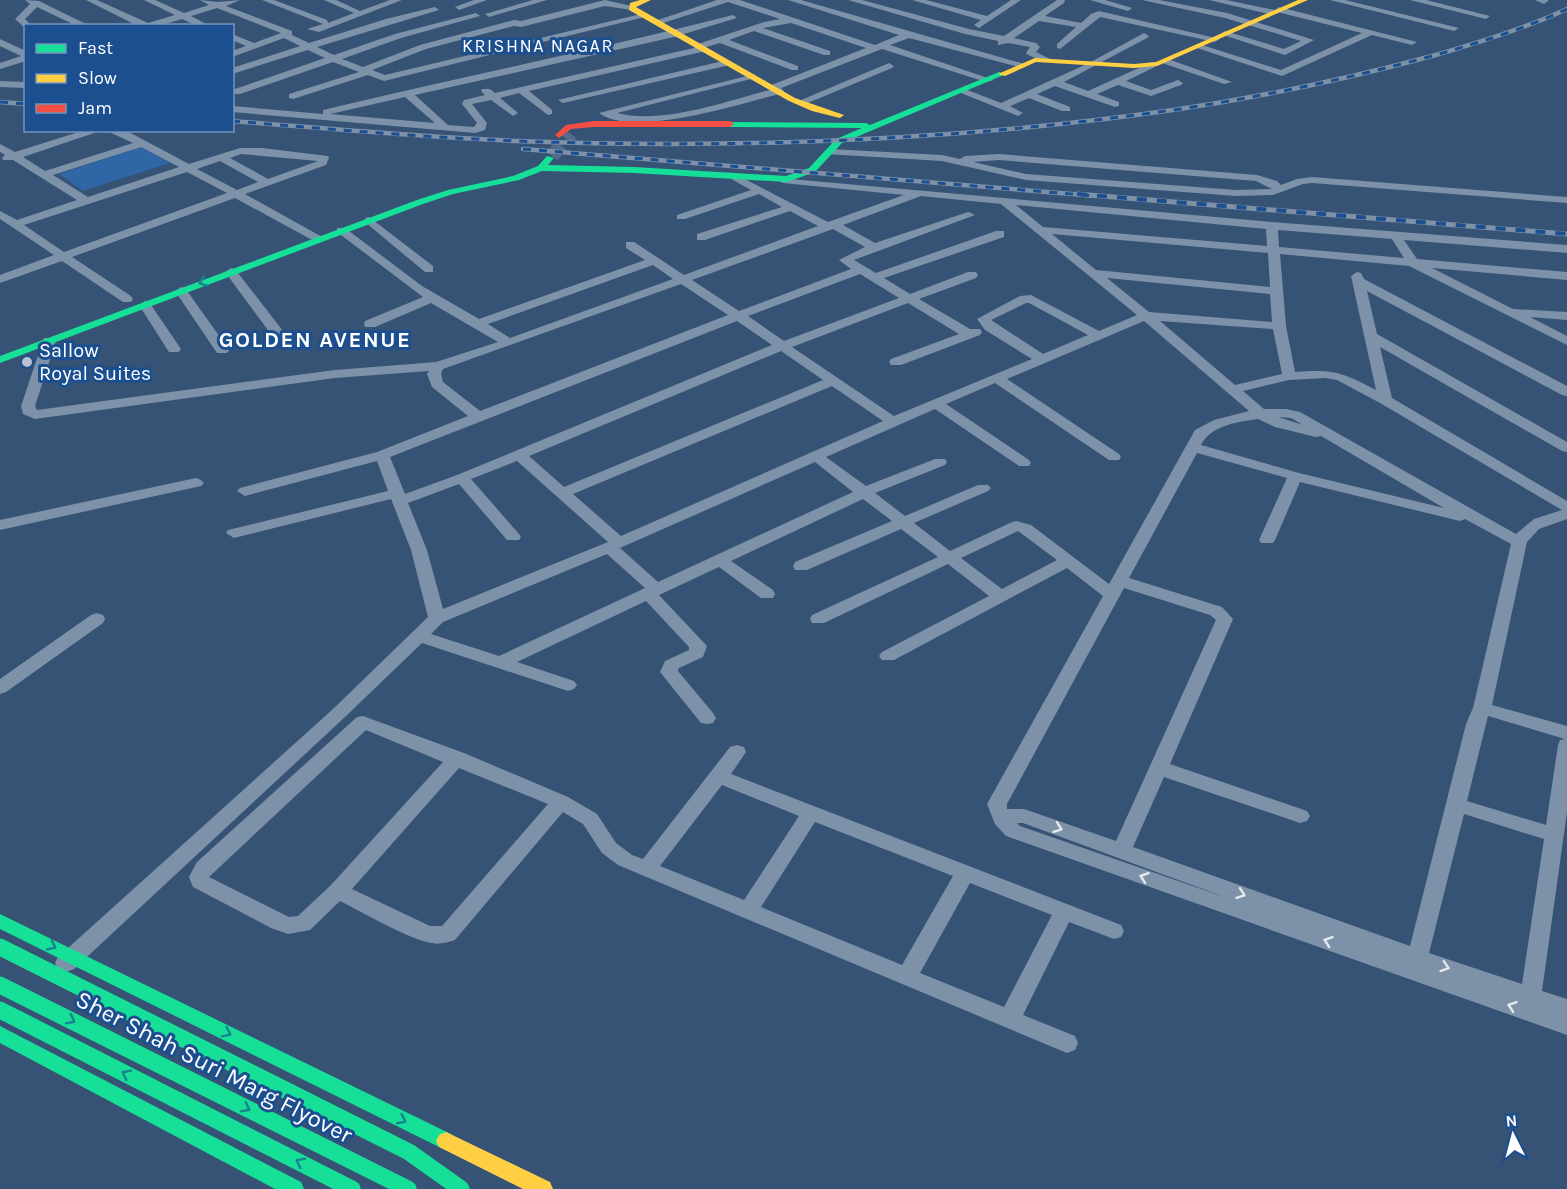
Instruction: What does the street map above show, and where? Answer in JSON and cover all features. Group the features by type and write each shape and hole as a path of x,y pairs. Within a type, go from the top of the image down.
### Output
{"main road":[{"path":"647,0 632,6 634,10 799,103 830,114 892,119"},
{"path":"0,360 25,344 127,299 312,235 431,189 511,173 541,161 783,180 810,173 839,141 1023,65 1045,59 1092,64 1158,63 1199,47 1286,5"},
{"path":"565,134 595,127 871,128"},
{"path":"0,347 49,341 231,272 312,235 341,230 452,192 516,178 541,161"},
{"path":"0,921 543,1189"},
{"path":"0,947 409,1152 461,1189"},
{"name":"Sher Shah Suri Marg Flyover","path":"0,985 408,1189"},
{"path":"0,1010 352,1189"},
{"path":"0,1034 294,1189"},
{"path":"410,1170 447,1189"}],"street":[{"path":"90,0 144,24"},
{"path":"148,0 202,24"},
{"path":"204,0 288,32 287,36"},
{"path":"154,24 236,0"},
{"path":"266,0 324,22"},
{"path":"328,0 356,11"},
{"path":"386,0 311,28 319,29 398,0"},
{"path":"459,7 483,0"},
{"path":"510,0 549,17"},
{"path":"489,14 543,0"},
{"path":"234,53 287,36 334,59 387,78 726,0"},
{"path":"731,0 989,80"},
{"path":"792,0 908,35 1023,65"},
{"path":"852,0 968,32 1035,46 1031,53 1045,59"},
{"path":"916,0 988,19"},
{"path":"999,0 1015,2"},
{"path":"1094,0 1129,8"},
{"path":"1060,46 1094,15 1103,14 1220,36 1285,52 1309,40 1253,22 1146,0"},
{"path":"1213,0 1286,5 1336,23 1412,42"},
{"path":"1334,0 1454,28"},
{"path":"1414,0 1486,16"},
{"path":"1462,0 1494,9"},
{"path":"26,24 20,19 33,1 82,24"},
{"path":"983,55 1061,1"},
{"path":"293,96 366,71 423,47 607,2 632,6"},
{"path":"968,32 1015,2"},
{"path":"234,70 389,21 435,10"},
{"path":"234,94 398,36 476,16"},
{"path":"311,116 674,34 733,18"},
{"path":"1039,18 1083,26"},
{"path":"234,109 479,130 481,120 467,103 701,48 755,28 793,20"},
{"path":"1317,33 1336,23"},
{"path":"755,28 827,53"},
{"path":"1199,47 1282,72 1371,32"},
{"path":"752,76 604,113 613,117 666,118 776,89 908,35"},
{"path":"1001,107 1092,64 1144,36"},
{"path":"234,38 255,46"},
{"path":"722,40 795,68"},
{"path":"0,42 24,59"},
{"path":"0,66 24,59"},
{"path":"563,100 727,63"},
{"path":"1089,94 1158,63 1227,82"},
{"path":"799,103 889,66"},
{"path":"570,78 592,93"},
{"path":"471,79 513,113"},
{"path":"1055,81 1115,104"},
{"path":"1117,81 1151,93 1178,83"},
{"path":"0,84 24,85"},
{"path":"520,90 548,112"},
{"path":"961,91 1018,113"},
{"path":"406,93 446,128"},
{"path":"1028,94 1066,109"},
{"path":"361,104 378,122"},
{"path":"0,160 91,132"},
{"path":"119,132 312,235"},
{"path":"44,175 142,143"},
{"path":"0,147 88,202"},
{"path":"0,279 322,163 324,158 253,150 16,224"},
{"path":"830,152 926,157 1026,177 1236,193 1279,190 1301,181 1312,180 1567,200"},
{"path":"955,161 989,157 1257,178 1274,183 1279,190"},
{"path":"222,158 268,183"},
{"path":"737,178 874,247"},
{"path":"783,180 1272,226 1567,249"},
{"path":"830,186 875,210"},
{"path":"681,217 761,190"},
{"path":"49,341 28,406 28,411 34,415 334,374 438,366 508,343 917,194"},
{"path":"1004,201 1146,316 1262,415"},
{"path":"701,237 792,207"},
{"path":"0,214 127,299"},
{"path":"969,215 845,258 845,262 969,334"},
{"path":"369,220 429,268"},
{"path":"1272,226 1279,326 1289,376"},
{"path":"341,230 403,279 432,298 479,323 508,343"},
{"path":"1042,230 1567,276"},
{"path":"1344,232 1358,281 1385,400"},
{"path":"873,278 1000,234"},
{"path":"1396,236 1413,263 1567,341"},
{"path":"630,245 893,422"},
{"path":"479,323 654,261"},
{"path":"245,491 382,455 737,315 859,270"},
{"path":"231,272 281,338"},
{"path":"1091,273 1276,291"},
{"path":"234,532 399,497 462,478 782,346 972,275"},
{"path":"1358,281 1567,392"},
{"path":"181,291 222,350"},
{"path":"370,324 432,298"},
{"path":"1041,358 990,327 983,318 1024,299 1030,299 1097,335"},
{"path":"145,305 174,349"},
{"path":"1505,311 1567,316"},
{"path":"0,1025 339,713 437,618 613,544 936,402 1146,316 1279,326"},
{"path":"896,362 990,327"},
{"path":"1370,336 1567,448"},
{"path":"438,366 434,374 437,384 477,416"},
{"path":"1232,390 1289,376 1333,375 1385,400 1567,507"},
{"path":"996,377 1114,457"},
{"path":"563,493 832,381"},
{"path":"936,402 1024,463"},
{"path":"1519,542 1477,520 1340,439 1290,413 1244,418 1207,428 1200,433 997,804 1001,816 1013,831 1294,921 1416,965 1567,1025"},
{"path":"1193,447 1295,476 1477,520"},
{"path":"518,454 563,493 613,544 698,646 697,653 671,665 669,672 707,718"},
{"path":"382,455 419,550 437,618"},
{"path":"816,456 1001,597"},
{"path":"501,662 865,492 940,462"},
{"path":"1267,540 1295,476"},
{"path":"462,478 513,537"},
{"path":"0,525 196,483"},
{"path":"801,566 983,488"},
{"path":"1416,965 1475,724 1482,708 1519,542 1525,531 1535,524 1567,514"},
{"path":"818,619 1016,526 1025,528 1068,561 1116,588 1216,611 1226,620 1122,851"},
{"path":"720,560 767,594"},
{"path":"888,656 1068,561"},
{"path":"0,688 98,619"},
{"path":"420,636 568,685"},
{"path":"1482,708 1567,733"},
{"path":"339,713 457,758 561,802 595,824 614,853 647,868 1067,1043"},
{"path":"363,722 204,868 199,877 200,881 288,926 303,924 338,891 457,758"},
{"path":"1531,995 1567,746"},
{"path":"647,868 720,777 737,752"},
{"path":"1160,768 1300,816"},
{"path":"720,777 1114,931"},
{"path":"338,891 423,932 432,935 448,934 561,802"},
{"path":"1457,805 1554,835"},
{"path":"748,911 811,812"},
{"path":"1001,816 1024,816 1122,851 1294,921"},
{"path":"908,977 966,872"},
{"path":"1010,1018 1064,912"},
{"path":"1416,965 1531,995 1567,1008"}],"shaded area":[{"path":"141,147 170,163 83,191 59,174"}],"tunnel":[{"path":"552,156 571,134"}],"railway":[{"path":"234,121 445,137 598,143 763,143 928,136 1091,121 1173,110 1304,87 1484,41 1567,9"},
{"path":"0,102 24,104"},
{"path":"523,149 1096,196"},
{"path":"1077,194 1567,234"}],"traffic: fast":[{"path":"541,168 634,170 787,179 812,170 839,141 1002,74"},
{"path":"730,124 866,126"},
{"path":"0,360 420,202 451,192 516,178 541,168 550,158"},
{"path":"0,921 446,1141"},
{"path":"0,947 409,1152 461,1189"},
{"path":"0,985 408,1189"},
{"path":"0,1010 352,1189"},
{"path":"0,1034 294,1189"}],"traffic: slow":[{"path":"647,0 633,5 632,8 792,100 827,113 840,115"},
{"path":"1002,74 1035,60 1134,66 1157,64 1304,0"},
{"path":"446,1141 543,1189"}],"traffic: jam":[{"path":"559,135 569,127 594,124 730,124"}],"place":[{"name":"Sallow Royal Suites","path":"27,362"}],"district":[{"name":"KRISHNA NAGAR","path":"538,46"},
{"name":"GOLDEN AVENUE","path":"315,340"}]}
